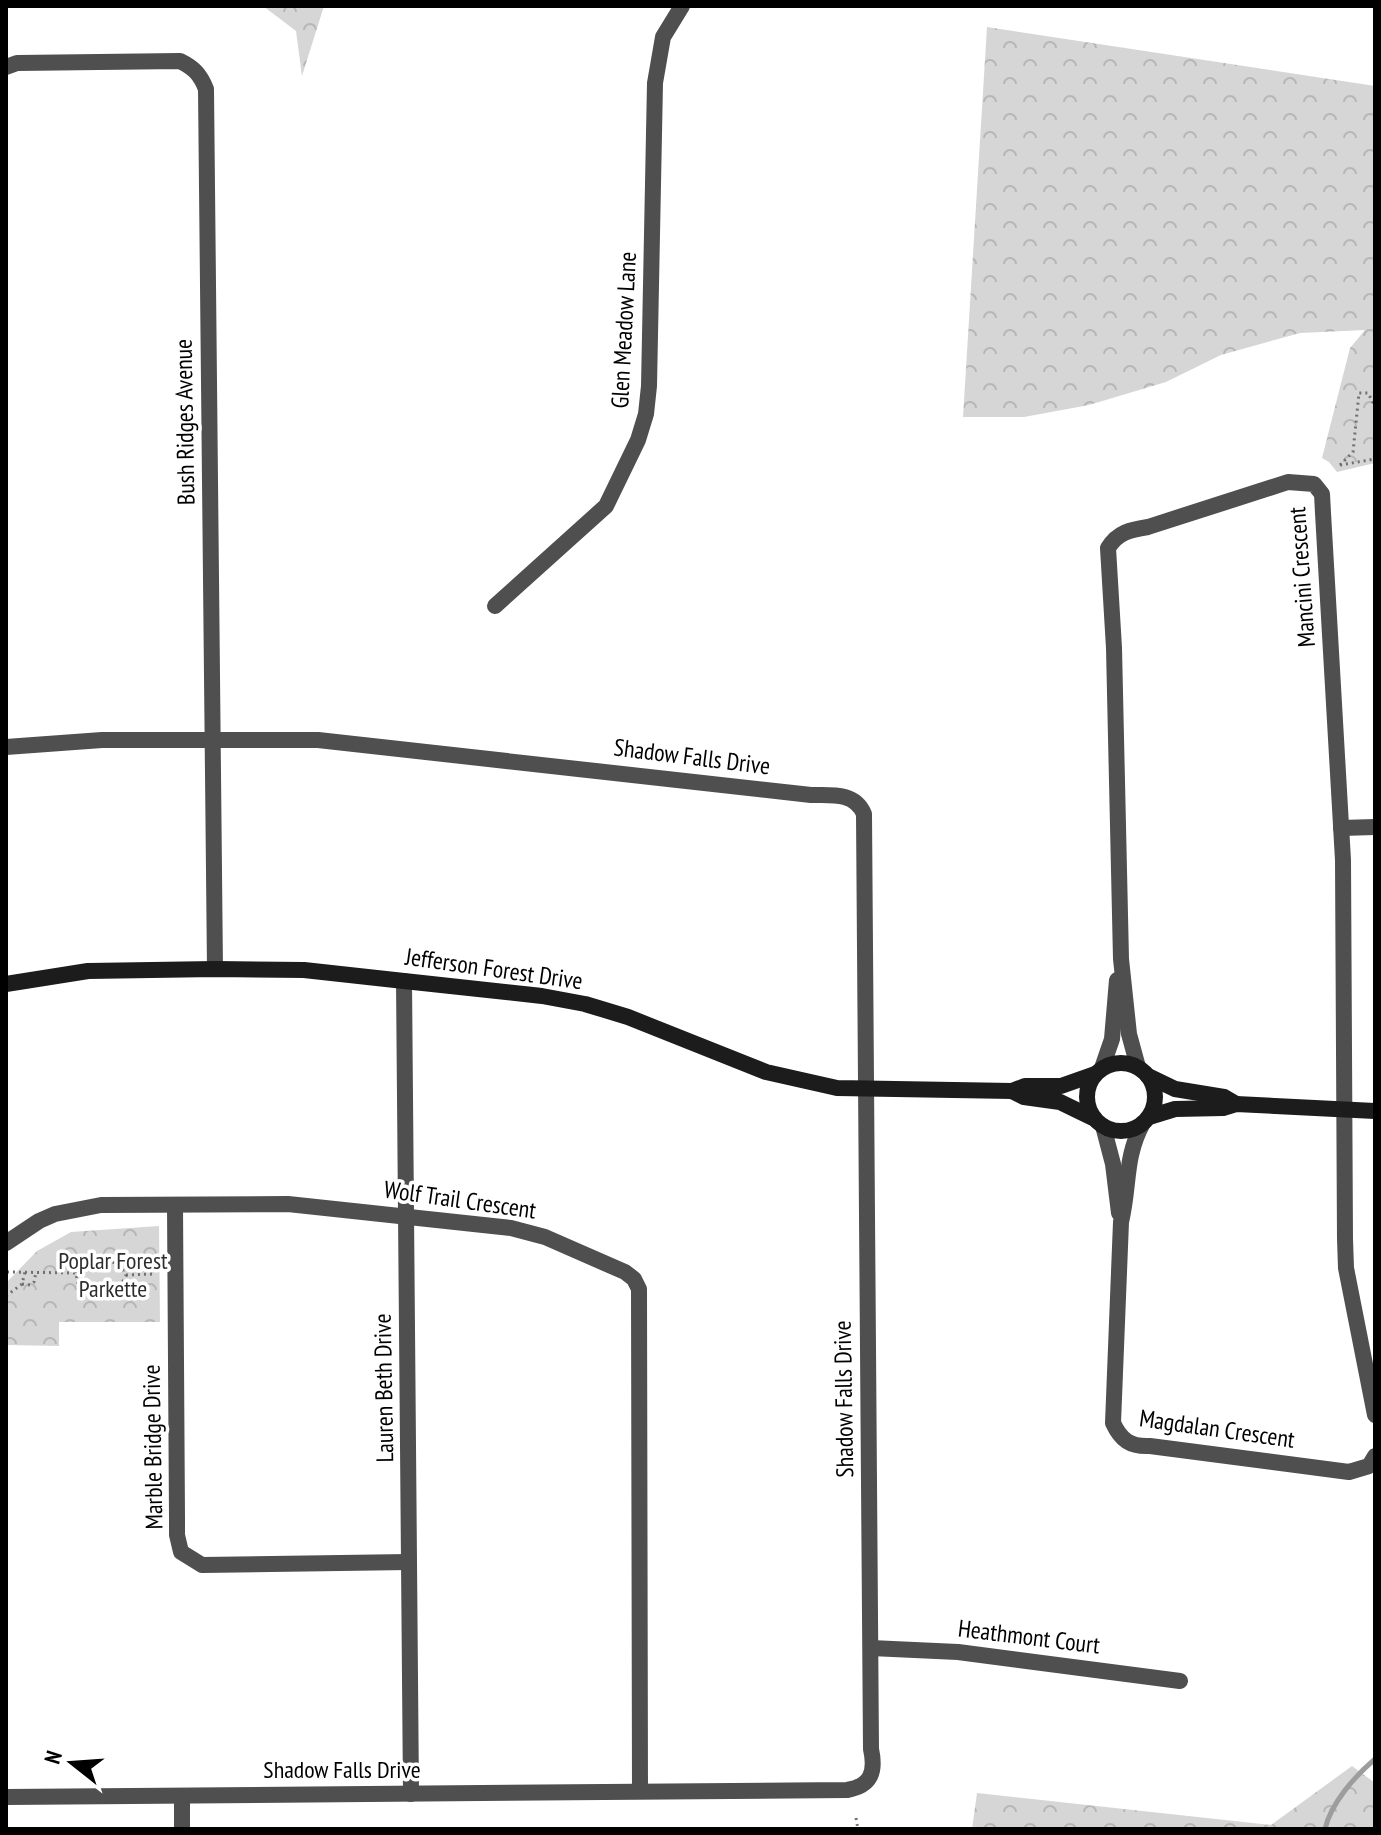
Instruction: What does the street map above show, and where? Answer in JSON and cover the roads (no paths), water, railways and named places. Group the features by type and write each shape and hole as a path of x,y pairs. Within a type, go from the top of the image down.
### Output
{"street":[{"name":"Glen Meadow Lane","path":"495,606 606,506 638,440 646,414 649,386 655,83 663,37 682,6"},
{"name":"Bush Ridges Avenue","path":"6,67 17,63 180,61 201,75 206,89 215,969"},
{"name":"Mancini Crescent","path":"1143,1072 1129,1034 1121,959 1114,648 1108,548 1116,536 1288,482 1314,484 1322,494 1341,828 1345,1109"},
{"name":"Shadow Falls Drive","path":"6,747 102,740 286,738 389,746 811,795 835,795 855,801 864,814 871,1749 874,1764 869,1779 860,1788 6,1797"},
{"path":"1341,828 1375,827"},
{"name":"Mancini Crescent","path":"1098,1071 1112,1039 1121,959"},
{"name":"Jefferson Forest Drive","path":"6,984 88,971 304,970 542,996 585,1004 628,1017 766,1072 837,1088 1012,1091 1025,1086 1061,1086 1098,1071"},
{"name":"Lauren Beth Drive","path":"404,981 411,1794"},
{"path":"1236,1104 1224,1097 1175,1089 1143,1072 1116,1063 1098,1071 1089,1083 1086,1098 1098,1122 1121,1131 1175,1109 1223,1108 1236,1104 1375,1111"},
{"path":"1143,1072 1153,1084 1155,1099 1146,1120"},
{"name":"Jefferson Forest Drive","path":"1012,1091 1024,1097 1060,1102 1098,1122"},
{"path":"1345,1109 1346,1268 1375,1415"},
{"name":"Magdalan Crescent","path":"1146,1120 1129,1155 1127,1200 1121,1222 1113,1423 1120,1437 1135,1447 1178,1449 1349,1472 1369,1466 1375,1456"},
{"name":"Magdalan Crescent","path":"1098,1122 1113,1164 1121,1222"},
{"name":"Wolf Trail Crescent","path":"6,1243 39,1221 101,1205 288,1204 511,1228 545,1237 625,1272 634,1279 639,1289 640,1791"},
{"name":"Marble Bridge Drive","path":"175,1205 177,1535 181,1552 202,1565 409,1562"},
{"name":"Heathmont Court","path":"871,1648 958,1652 1180,1681"},
{"path":"182,1796 182,1829"}],"waterway":[{"path":"1325,1829 1345,1791 1375,1759"}],"park label":[{"name":"Poplar Forest Parkette","path":"113,1275"}]}
